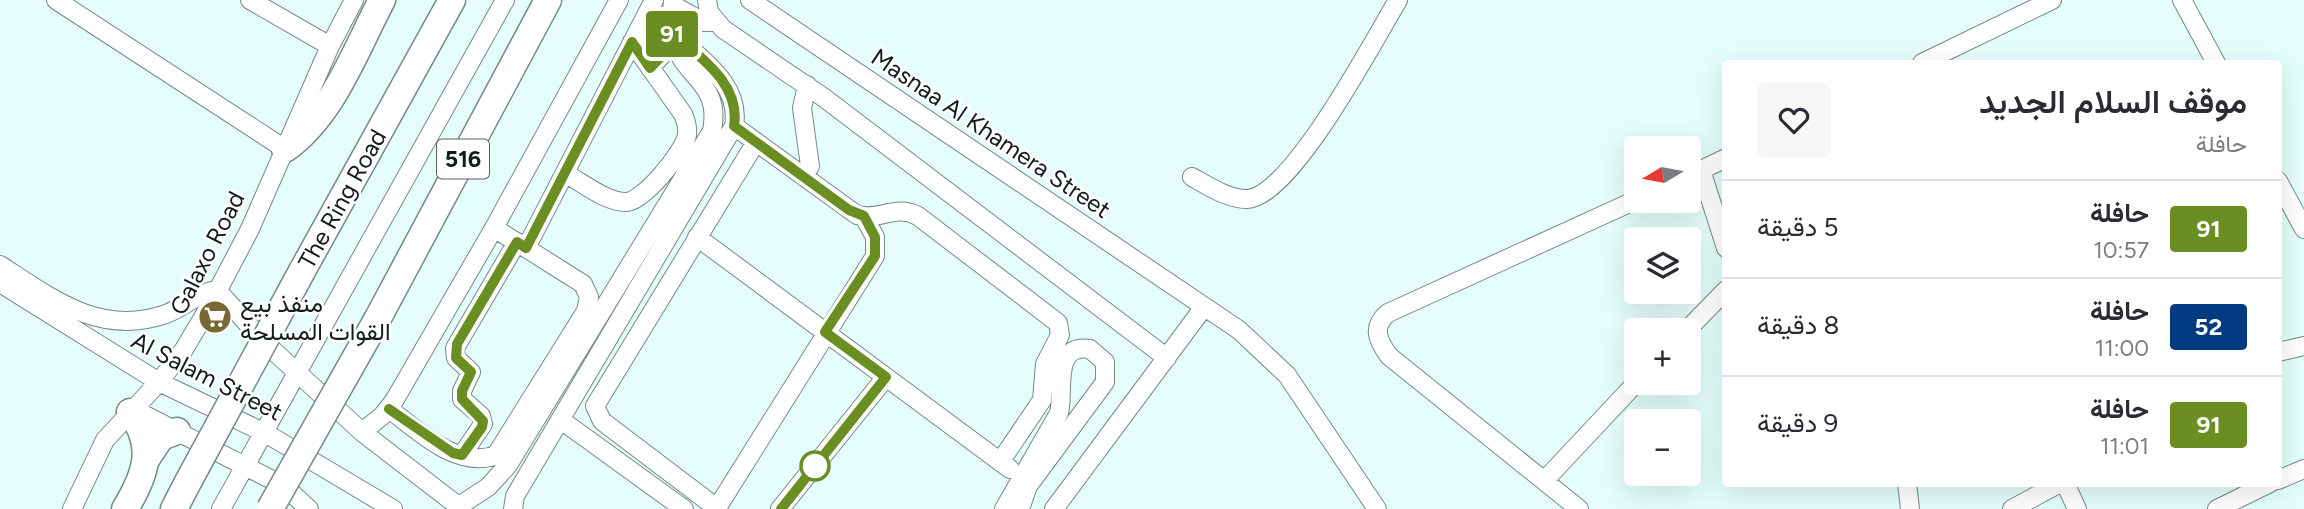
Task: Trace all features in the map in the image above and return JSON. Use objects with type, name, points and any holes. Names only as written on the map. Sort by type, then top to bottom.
[{"type":"highway","points":[[285,149],[306,133],[323,111],[382,0]]},
{"type":"highway","name":"The Ring Road","points":[[174,509],[452,0]]},
{"type":"highway","name":"516","points":[[270,509],[378,318],[548,0]]},
{"type":"highway","points":[[132,411],[141,429],[147,458]]},
{"type":"highway","points":[[125,509],[143,478],[147,458],[161,437],[177,431]]},
{"type":"street","points":[[56,0],[285,149]]},
{"type":"street","points":[[250,0],[330,46]]},
{"type":"street","name":"Galaxo Road","points":[[72,509],[105,440],[159,382],[183,351],[217,290],[250,229],[330,46],[354,0]]},
{"type":"street","points":[[221,509],[505,0]]},
{"type":"street","points":[[362,432],[389,409],[494,228],[619,0]]},
{"type":"street","points":[[462,455],[483,424],[481,416],[462,399],[462,391],[471,372],[456,358],[455,348],[566,174],[654,0]]},
{"type":"street","points":[[707,0],[715,22]]},
{"type":"street","name":"Masnaa Al Khamera Street","points":[[750,0],[1239,330],[1287,375],[1377,509]]},
{"type":"street","points":[[1192,177],[1222,193],[1248,199],[1270,190],[1319,132],[1398,0]]},
{"type":"street","points":[[1928,60],[2052,0]]},
{"type":"street","points":[[2182,0],[2214,60]]},
{"type":"street","points":[[673,2],[703,22],[715,22],[807,85],[1167,358]]},
{"type":"street","points":[[217,290],[265,344],[362,432],[461,508],[488,487],[508,465],[712,131],[715,115],[709,91],[673,37],[673,2]]},
{"type":"street","points":[[650,68],[673,37]]},
{"type":"street","points":[[513,509],[515,496],[734,126],[734,102],[727,85],[673,37]]},
{"type":"street","points":[[566,174],[615,200],[638,199],[649,191],[687,134],[683,114],[632,42]]},
{"type":"street","points":[[807,85],[802,114],[816,139],[821,166],[811,182]]},
{"type":"street","points":[[734,126],[811,182],[864,216],[875,237],[875,256],[717,508],[602,421],[595,411],[596,401],[755,142]]},
{"type":"street","points":[[1701,170],[1722,160]]},
{"type":"street","points":[[1701,188],[1722,238]]},
{"type":"street","points":[[2282,188],[2304,229]]},
{"type":"street","points":[[638,199],[659,219]]},
{"type":"street","points":[[1579,509],[1389,356],[1377,335],[1378,324],[1388,313],[1624,205]]},
{"type":"street","points":[[864,216],[898,210],[912,212],[1058,323],[1060,335],[1045,364],[1042,400],[1004,470]]},
{"type":"street","points":[[389,409],[439,446],[462,455],[489,458],[502,450],[589,304],[583,284],[494,228]]},
{"type":"street","points":[[697,237],[886,377],[1004,470]]},
{"type":"street","name":"Al Salam Street","points":[[0,265],[64,307],[88,316],[114,321],[141,320],[166,314],[205,292],[217,290]]},
{"type":"street","name":"Al Salam Street","points":[[0,283],[159,382],[267,434],[391,508]]},
{"type":"street","points":[[1699,318],[1722,294]]},
{"type":"street","points":[[1054,509],[1204,307]]},
{"type":"street","points":[[2282,351],[2304,346]]},
{"type":"street","points":[[1004,470],[1059,413],[1062,363],[1076,349],[1090,349],[1105,362],[1105,382],[1028,486],[1020,509]]},
{"type":"street","points":[[780,509],[886,377]]},
{"type":"street","points":[[1544,481],[1625,395]]},
{"type":"street","points":[[132,411],[284,486],[309,509]]},
{"type":"street","points":[[561,420],[684,509]]},
{"type":"street","points":[[1004,509],[1041,434]]},
{"type":"street","points":[[2282,478],[2304,469]]},
{"type":"street","points":[[1907,487],[1910,509]]},
{"type":"street","points":[[2012,509],[2054,487]]},
{"type":"street","points":[[2064,487],[2077,509]]},
{"type":"street","points":[[2217,509],[2262,487]]},
{"type":"street","points":[[366,509],[391,508]]},
{"type":"bus line","name":"91","points":[[389,409],[439,446],[462,455],[482,427],[483,421],[462,399],[462,391],[471,372],[468,366],[456,358],[455,348],[517,242],[526,248],[632,42],[650,68],[674,43],[671,31],[727,85],[732,93],[736,111],[734,126],[849,210],[864,216],[877,245],[875,256],[825,332],[886,377],[781,509]]},
{"type":"place","name":"منفذ بيع القوات المسلحة","points":[[215,317]]}]
